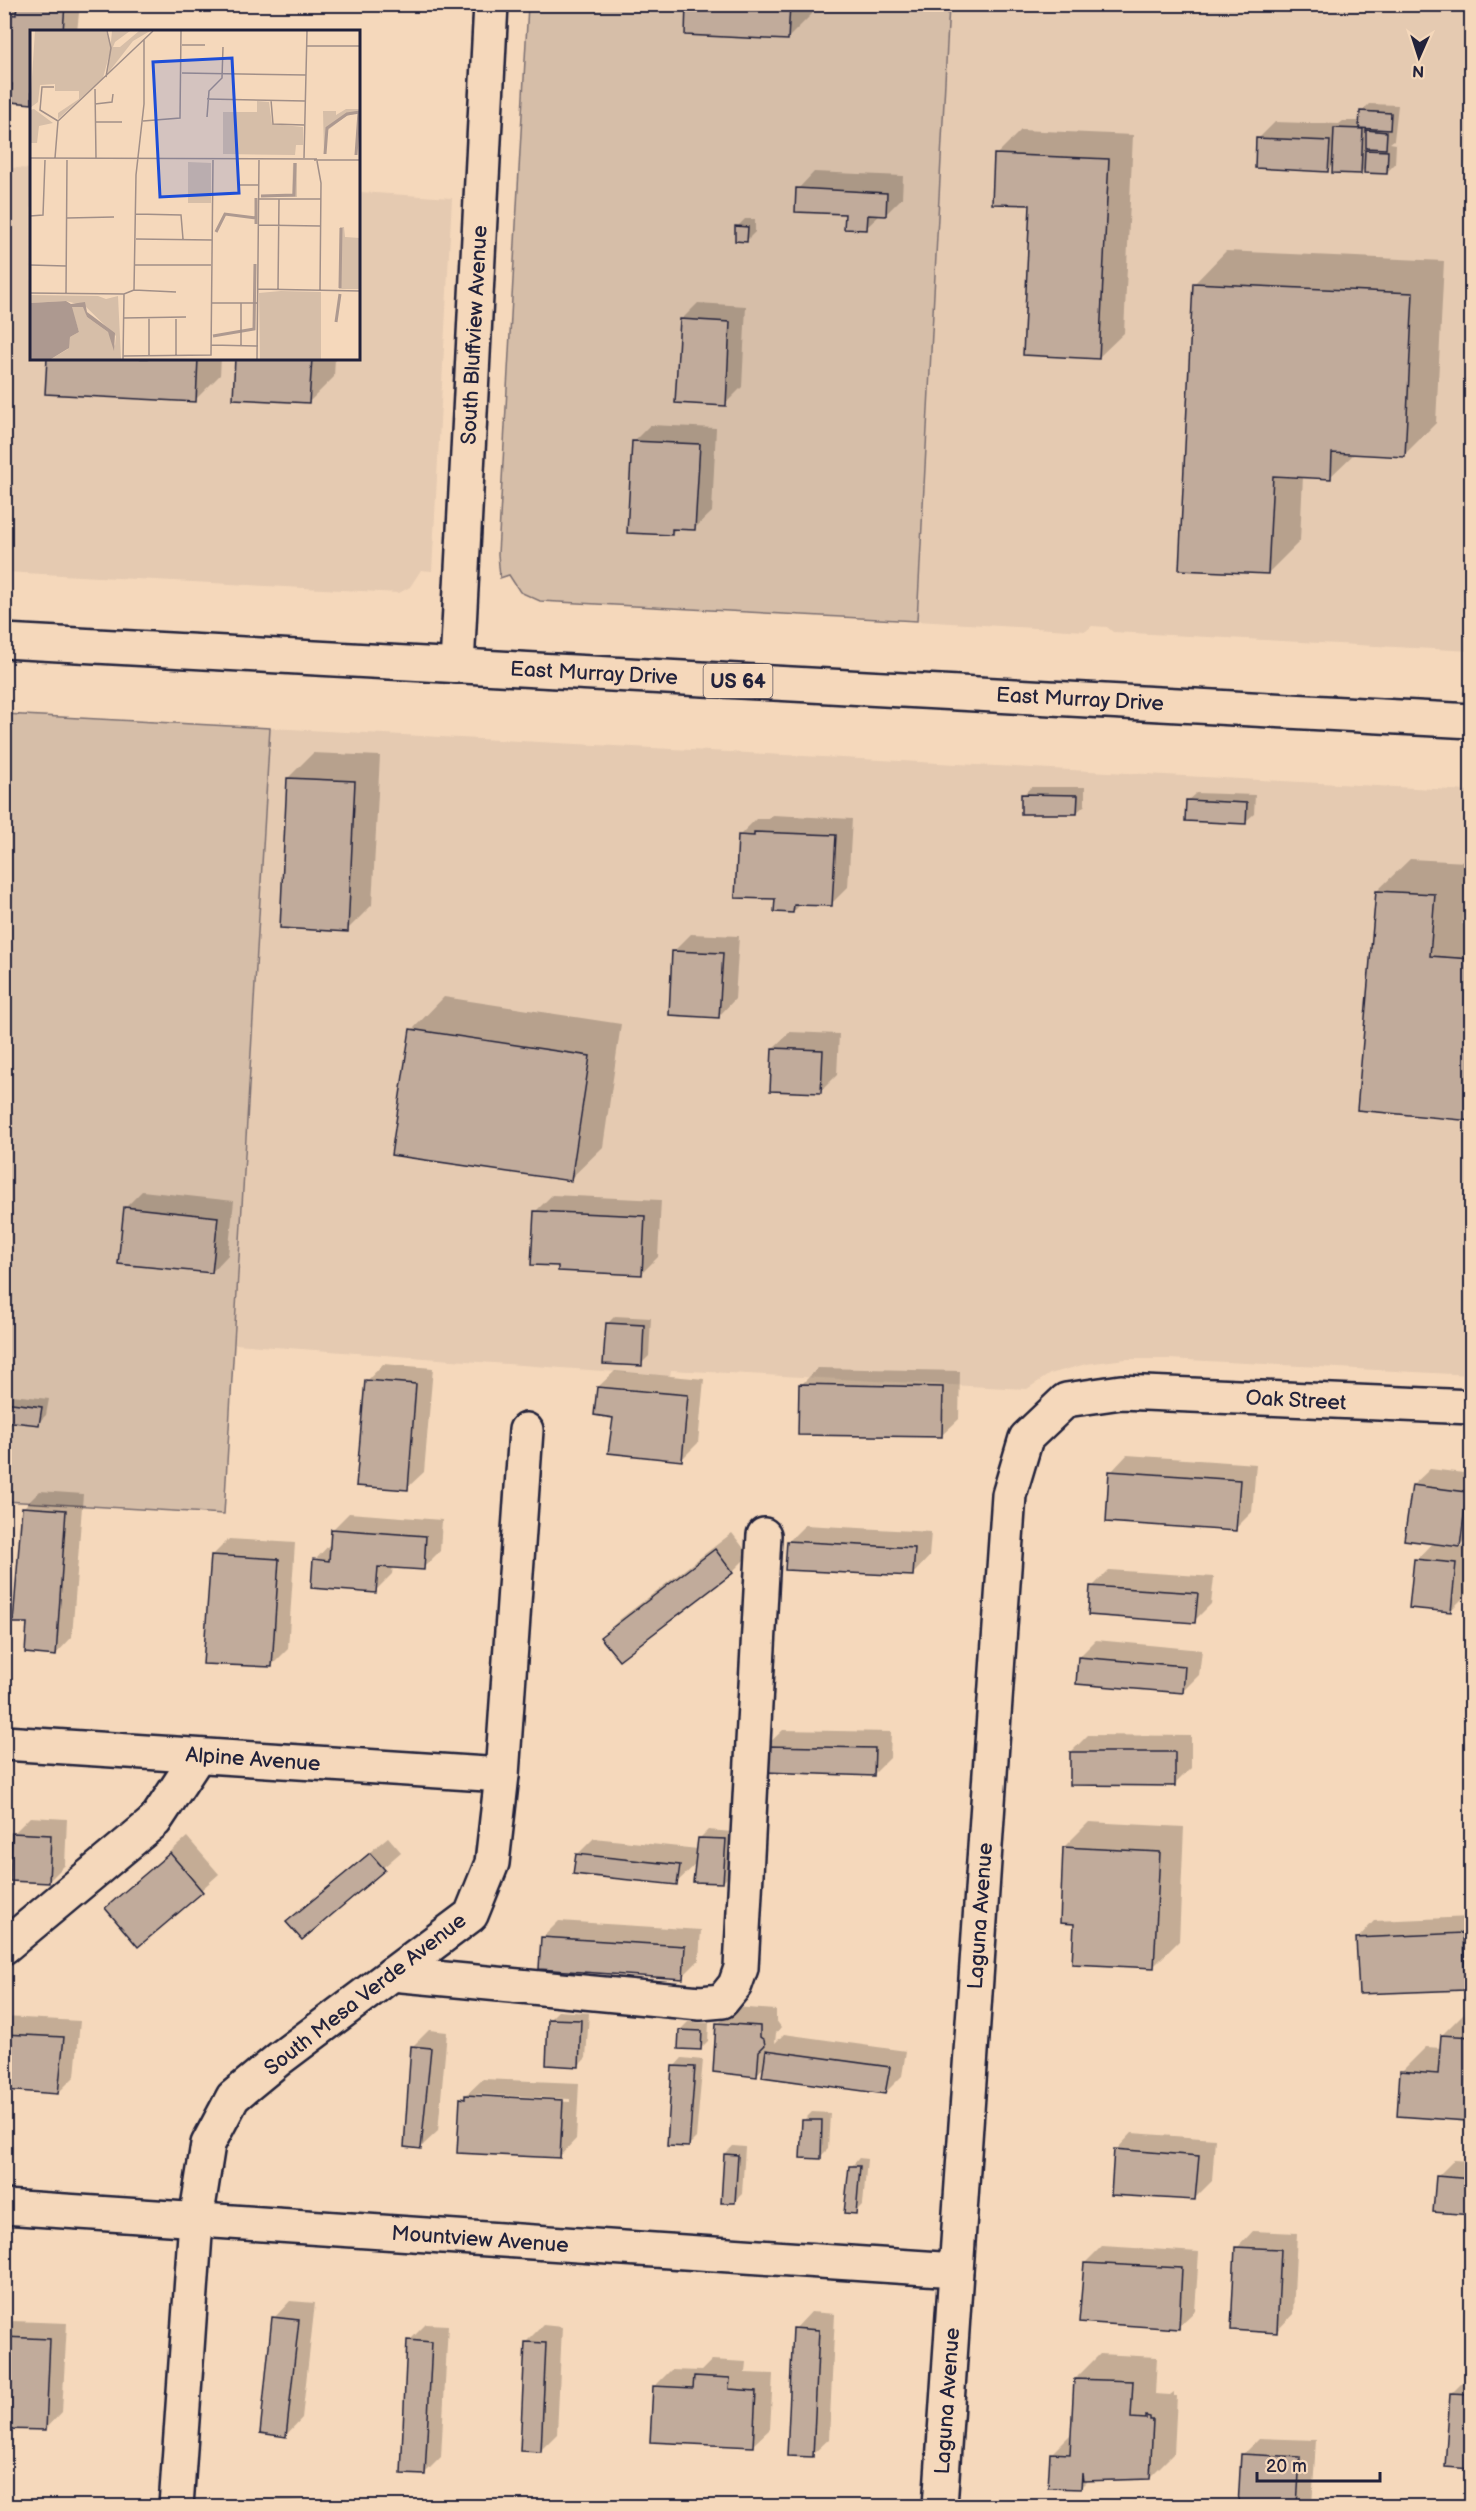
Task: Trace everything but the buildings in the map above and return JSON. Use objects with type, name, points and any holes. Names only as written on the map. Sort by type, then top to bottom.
[{"type":"main road","name":"South Bluffview Avenue","points":[[457,666],[491,4]]},
{"type":"main road","name":"East Murray Drive","points":[[4,641],[1472,721]]},
{"type":"main road","name":"Oak Street","points":[[1121,1392],[1472,1407]]},
{"type":"main road","name":"Laguna Avenue","points":[[940,2506],[1009,1495],[1026,1438],[1066,1400],[1121,1392]]},
{"type":"main road","name":"South Mesa Verde Avenue","points":[[176,2506],[196,2220],[208,2144],[233,2097],[471,1915],[492,1863],[502,1775],[526,1430]]},
{"type":"main road","points":[[392,1974],[700,2003],[722,2001],[735,1985],[741,1968],[764,1534]]},
{"type":"main road","name":"Alpine Avenue","points":[[4,1743],[502,1775]]},
{"type":"main road","points":[[4,1947],[155,1821],[198,1756]]},
{"type":"main road","name":"Mountview Avenue","points":[[4,2207],[956,2270]]},
{"type":"shaded area","points":[[528,5],[949,5],[917,621],[540,601],[520,592],[509,575],[500,578],[498,554]]},
{"type":"shaded area","points":[[949,5],[1471,5],[1471,651],[1113,632],[1107,627],[1092,626],[1086,631],[917,621]]},
{"type":"shaded area","points":[[4,167],[30,169],[30,360],[360,360],[360,192],[452,198],[432,571],[421,570],[410,587],[399,593],[5,572]]},
{"type":"shaded area","points":[[4,714],[270,728],[224,1514],[5,1501]]},
{"type":"shaded area","points":[[270,728],[1471,791],[1471,1375],[1168,1359],[1126,1359],[1086,1364],[1050,1374],[1027,1389],[671,1370],[670,1376],[235,1344]]}]
